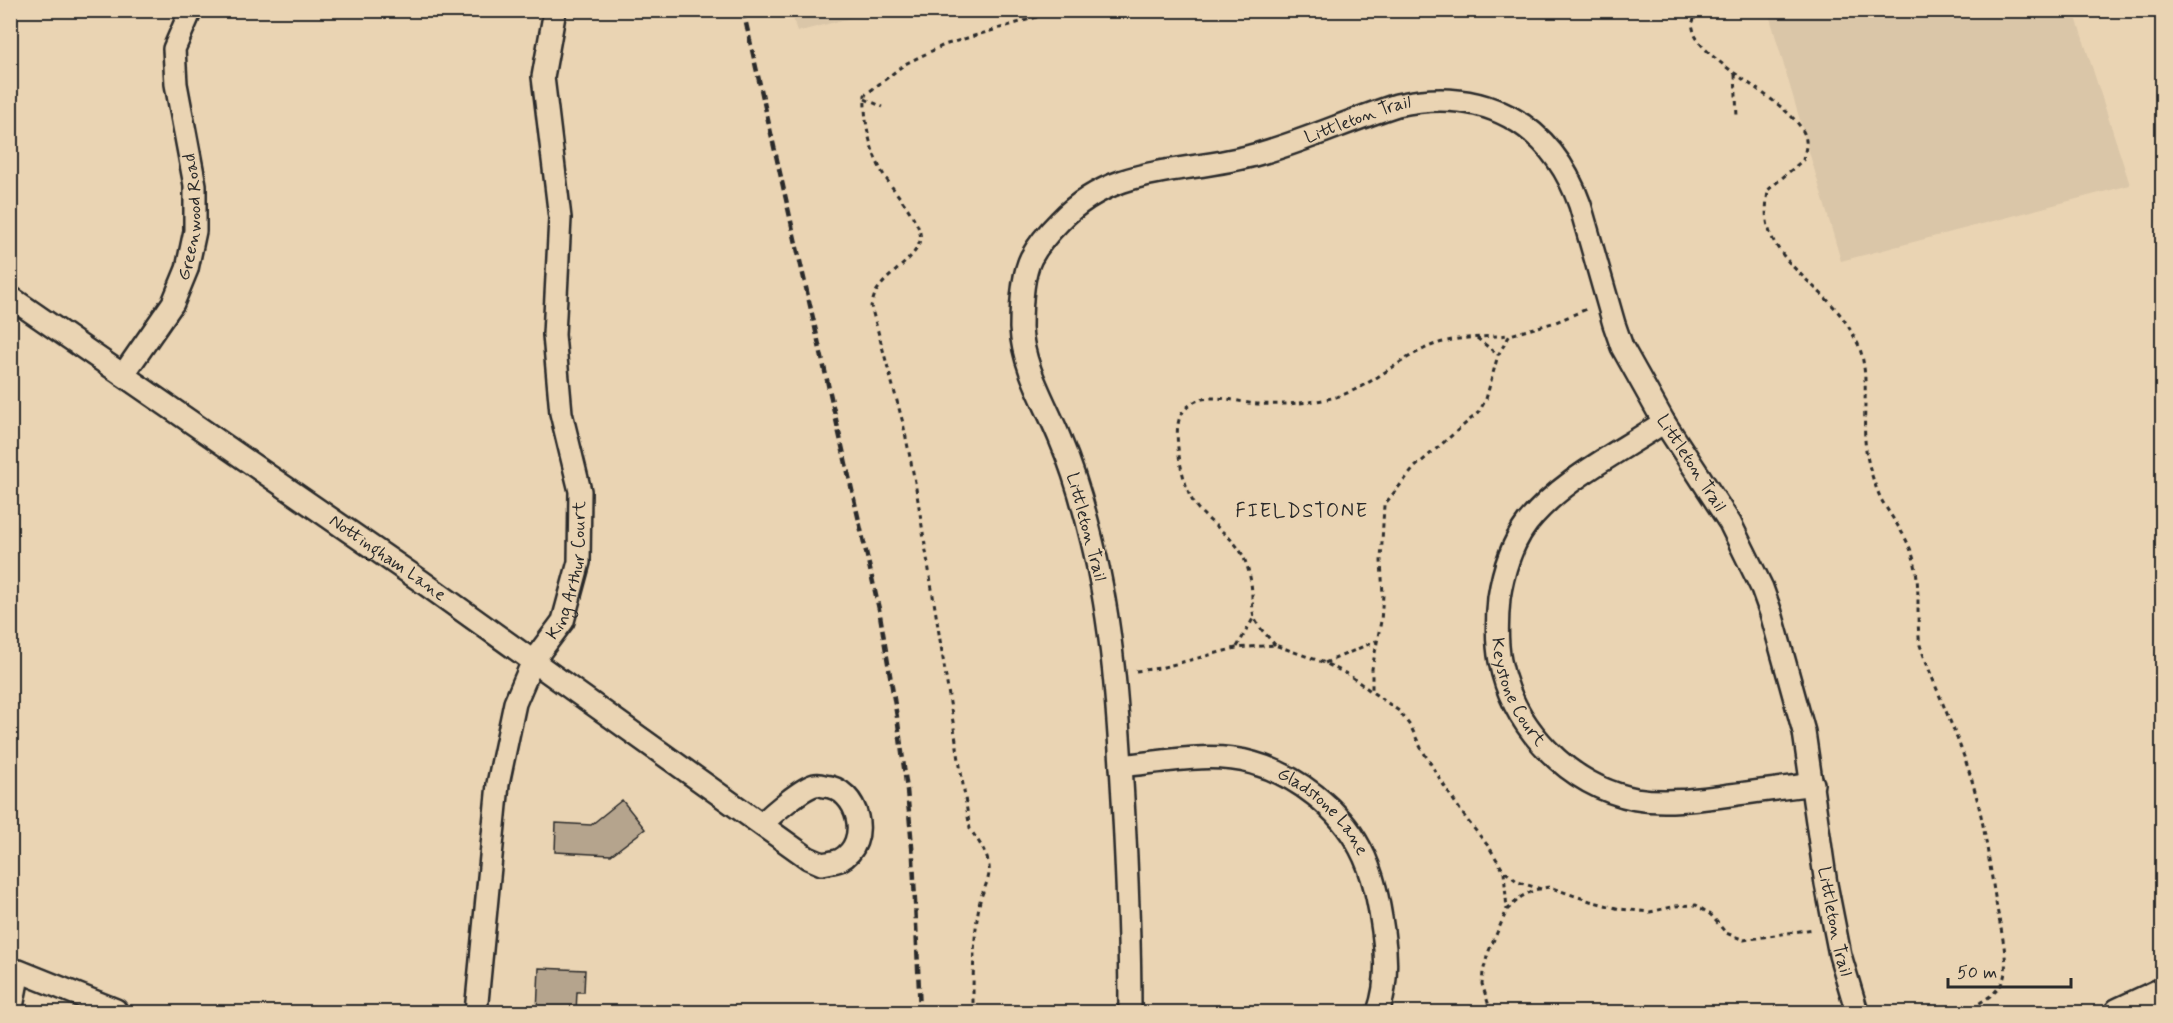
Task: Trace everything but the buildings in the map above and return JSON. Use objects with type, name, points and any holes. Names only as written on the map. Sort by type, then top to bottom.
[{"type":"main road","points":[[2119,1012],[2162,992]]},
{"type":"street","name":"Greenwood Road","points":[[123,375],[173,303],[187,269],[195,231],[195,185],[176,84],[174,49],[191,10]]},
{"type":"street","name":"King Arthur Court","points":[[476,1012],[498,784],[515,703],[533,661],[564,621],[579,561],[580,491],[561,413],[554,335],[560,218],[543,77],[555,10]]},
{"type":"street","name":"Littleton Trail","points":[[1130,1012],[1131,939],[1115,672],[1104,597],[1080,496],[1027,360],[1021,331],[1027,271],[1031,258],[1060,220],[1085,198],[1109,184],[1142,174],[1222,162],[1256,154],[1371,113],[1415,101],[1444,99],[1470,102],[1513,117],[1535,135],[1559,161],[1575,189],[1618,336],[1664,422],[1730,523],[1762,588],[1804,732],[1826,884],[1848,985],[1857,1012]]},
{"type":"street","name":"Nottingham Lane","points":[[10,297],[421,581],[808,858],[822,864],[841,860],[855,844],[859,828],[855,811],[848,798],[835,787],[815,785],[784,804],[762,824]]},
{"type":"street","name":"Keystone Court","points":[[1664,422],[1577,478],[1527,523],[1512,549],[1502,581],[1498,610],[1497,639],[1500,663],[1508,686],[1521,715],[1538,741],[1577,775],[1603,789],[1636,799],[1696,800],[1813,784]]},
{"type":"street","name":"Gladstone Lane","points":[[1121,766],[1230,758],[1272,769],[1295,781],[1343,822],[1360,848],[1377,896],[1386,962],[1385,981],[1378,1012]]},
{"type":"street","points":[[11,1012],[18,971],[116,1010],[116,1012]]},
{"type":"path","points":[[973,1012],[973,970],[979,903],[989,880],[989,862],[970,829],[915,483],[903,423],[872,306],[876,291],[915,251],[921,240],[919,229],[910,213],[880,169],[867,128],[864,111],[865,99],[866,95],[905,64],[944,45],[1060,10]]},
{"type":"path","points":[[1698,10],[1692,24],[1696,38],[1735,73],[1789,112],[1802,129],[1806,141],[1803,160],[1768,189],[1767,222],[1774,242],[1784,256],[1835,307],[1859,347],[1863,369],[1864,435],[1872,476],[1881,499],[1910,547],[1915,567],[1920,645],[1976,795],[2006,966],[2000,987],[1966,1012]]},
{"type":"path","points":[[1735,73],[1737,117]]},
{"type":"path","points":[[865,99],[883,106]]},
{"type":"path","points":[[1275,645],[1254,617],[1252,586],[1248,567],[1241,552],[1195,504],[1188,487],[1182,470],[1177,432],[1179,418],[1184,410],[1195,402],[1208,398],[1260,404],[1315,402],[1339,396],[1361,386],[1424,348],[1449,340],[1510,335],[1556,322],[1589,308]]},
{"type":"path","points":[[1372,692],[1383,595],[1381,561],[1384,505],[1415,467],[1479,412],[1486,399],[1498,355],[1510,335]]},
{"type":"path","points":[[1477,338],[1498,355]]},
{"type":"path","points":[[1236,648],[1254,617]]},
{"type":"path","points":[[1325,663],[1376,641]]},
{"type":"path","points":[[1136,671],[1160,668],[1236,648],[1275,645],[1325,663],[1349,675],[1399,711],[1411,727],[1448,792],[1489,847],[1503,870],[1518,882],[1541,889]]},
{"type":"path","points":[[1503,870],[1507,910]]},
{"type":"path","points":[[1491,1012],[1482,984],[1483,972],[1502,918],[1521,897],[1541,889],[1549,887],[1620,909],[1650,912],[1676,906],[1696,905],[1711,915],[1726,933],[1744,940],[1813,929]]},
{"type":"shaded area","points":[[791,10],[877,11],[797,32]]},
{"type":"shaded area","points":[[1768,11],[2074,11],[2130,185],[1841,261]]},
{"type":"railway","points":[[743,10],[879,609],[907,790],[913,858],[920,1012]]},
{"type":"district","name":"FIELDSTONE","points":[[1302,511]]}]
